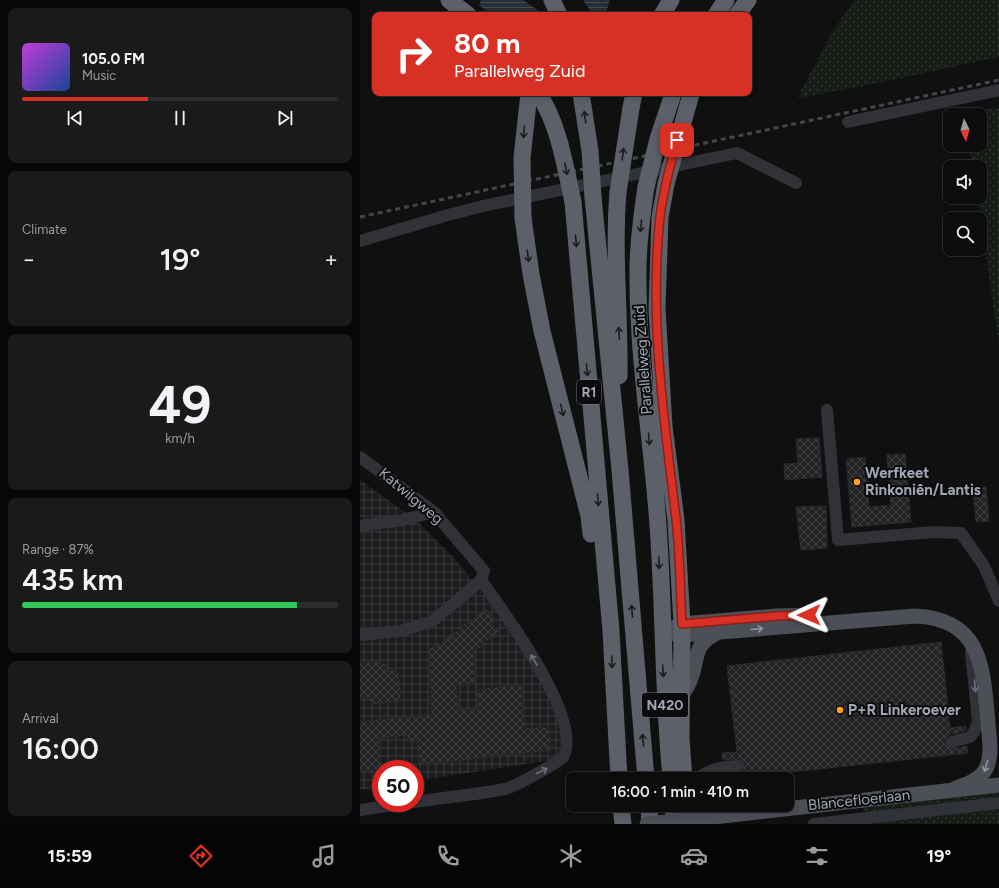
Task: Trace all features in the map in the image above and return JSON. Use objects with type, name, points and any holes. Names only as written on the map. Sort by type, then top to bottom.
[{"type":"highway","points":[[449,0],[464,12]]},
{"type":"highway","points":[[548,12],[552,0]]},
{"type":"highway","points":[[552,0],[558,12]]},
{"type":"highway","points":[[664,12],[671,0]]},
{"type":"highway","points":[[718,12],[726,0]]},
{"type":"highway","points":[[736,12],[737,5],[741,0]]},
{"type":"highway","points":[[738,12],[748,0]]},
{"type":"highway","points":[[528,96],[522,158],[524,218],[531,274],[542,331],[589,516],[592,544],[606,581]]},
{"type":"highway","name":"R1","points":[[540,96],[544,102],[562,153],[572,202],[611,631],[619,772]]},
{"type":"highway","name":"R1","points":[[581,96],[590,151],[593,197],[620,470],[645,772]]},
{"type":"highway","name":"Parallelweg Zuid","points":[[663,632],[658,524],[641,354],[638,268],[646,187],[658,139],[673,96]]},
{"type":"highway","name":"Parallelweg Zuid","points":[[683,772],[681,738],[683,630],[676,520],[664,426],[657,309],[660,225],[666,184],[691,96]]},
{"type":"highway","points":[[620,470],[620,335],[616,299],[615,247],[618,192],[633,100]]},
{"type":"highway","name":"N420","points":[[663,632],[663,668],[670,772]]},
{"type":"highway","points":[[622,812],[623,824]]},
{"type":"highway","points":[[649,812],[650,824]]},
{"type":"highway","points":[[673,812],[674,824]]},
{"type":"highway","points":[[686,812],[687,824]]},
{"type":"main road","points":[[663,632],[906,607],[938,609],[953,614],[963,621],[978,638],[988,661],[999,756]]},
{"type":"main road","points":[[683,630],[718,633],[915,616],[928,616],[946,622],[964,635],[975,649],[982,665],[989,751],[988,764],[984,773],[973,782],[954,789]]},
{"type":"main road","points":[[682,695],[690,681],[699,648],[706,638],[718,633]]},
{"type":"main road","name":"Blancefloerlaan","points":[[647,824],[999,785]]},
{"type":"street","points":[[848,122],[999,90]]},
{"type":"street","points":[[360,241],[483,206],[737,153],[796,183]]},
{"type":"street","points":[[827,410],[838,540],[934,532],[962,533],[984,566],[999,601]]},
{"type":"street","name":"Katwilgweg","points":[[360,457],[434,512],[478,562],[484,571],[482,579],[520,635],[544,678],[562,718],[566,736],[566,747],[562,757],[548,769],[507,788],[424,801]]},
{"type":"street","points":[[360,526],[402,520],[434,512]]},
{"type":"street","points":[[360,635],[401,631],[433,621],[482,579]]},
{"type":"street","points":[[952,742],[970,737],[974,732],[978,721],[973,662],[964,635]]},
{"type":"street","points":[[708,772],[723,767],[738,766]]},
{"type":"street","points":[[814,824],[999,803]]},
{"type":"street","points":[[360,810],[372,808]]},
{"type":"street","points":[[696,812],[697,824]]},
{"type":"shaded area","points":[[481,0],[523,0],[539,11],[478,12],[477,11]]},
{"type":"shaded area","points":[[583,0],[610,0],[606,12],[591,12]]},
{"type":"shaded area","points":[[855,0],[999,0],[999,57],[854,88],[797,98],[834,29]]},
{"type":"shaded area","points":[[999,107],[999,344],[986,256],[987,212],[979,212],[978,204],[987,204],[987,160],[971,160],[970,152],[987,152],[987,110]]},
{"type":"shaded area","points":[[360,480],[416,520],[454,558],[513,630],[552,697],[565,747],[552,760],[424,780],[424,760],[372,760],[372,788],[360,790]]},
{"type":"shaded area","points":[[999,791],[999,824],[865,824],[863,806]]},
{"type":"pier","points":[[477,4],[488,12],[476,12]]},
{"type":"building","points":[[819,438],[822,477],[785,480],[784,464],[798,463],[796,439]]},
{"type":"building","name":"Werfkeet Rinkoniên/Lantis","points":[[905,454],[911,522],[852,527],[846,459],[865,457],[869,507],[891,505],[887,455]]},
{"type":"building","points":[[986,487],[989,521],[976,522],[973,489]]},
{"type":"building","points":[[826,506],[827,548],[801,550],[796,507]]},
{"type":"building","points":[[486,609],[495,621],[493,623],[499,631],[473,652],[476,683],[456,686],[459,710],[479,708],[477,690],[521,684],[526,729],[549,727],[551,750],[424,764],[424,760],[419,760],[417,741],[408,742],[407,735],[379,738],[381,760],[372,760],[372,770],[360,771],[360,722],[432,714],[430,697],[432,697],[427,650],[443,642]]},
{"type":"building","points":[[941,642],[950,728],[966,726],[966,730],[947,736],[945,744],[951,749],[967,746],[968,753],[790,772],[742,772],[745,766],[741,759],[723,760],[722,753],[737,752],[727,666]]},
{"type":"building","points":[[380,661],[380,664],[386,664],[387,671],[398,670],[401,701],[371,704],[371,697],[360,698],[360,663]]},
{"type":"railway","points":[[360,217],[999,80]]},
{"type":"place","name":"Werfkeet Rinkoniên/Lantis","points":[[857,482]]},
{"type":"place","name":"P+R Linkeroever","points":[[840,710]]},
{"type":"route","points":[[677,140],[666,184],[660,217],[657,268],[657,309],[664,426],[676,520],[682,624],[777,616],[809,615]]}]
